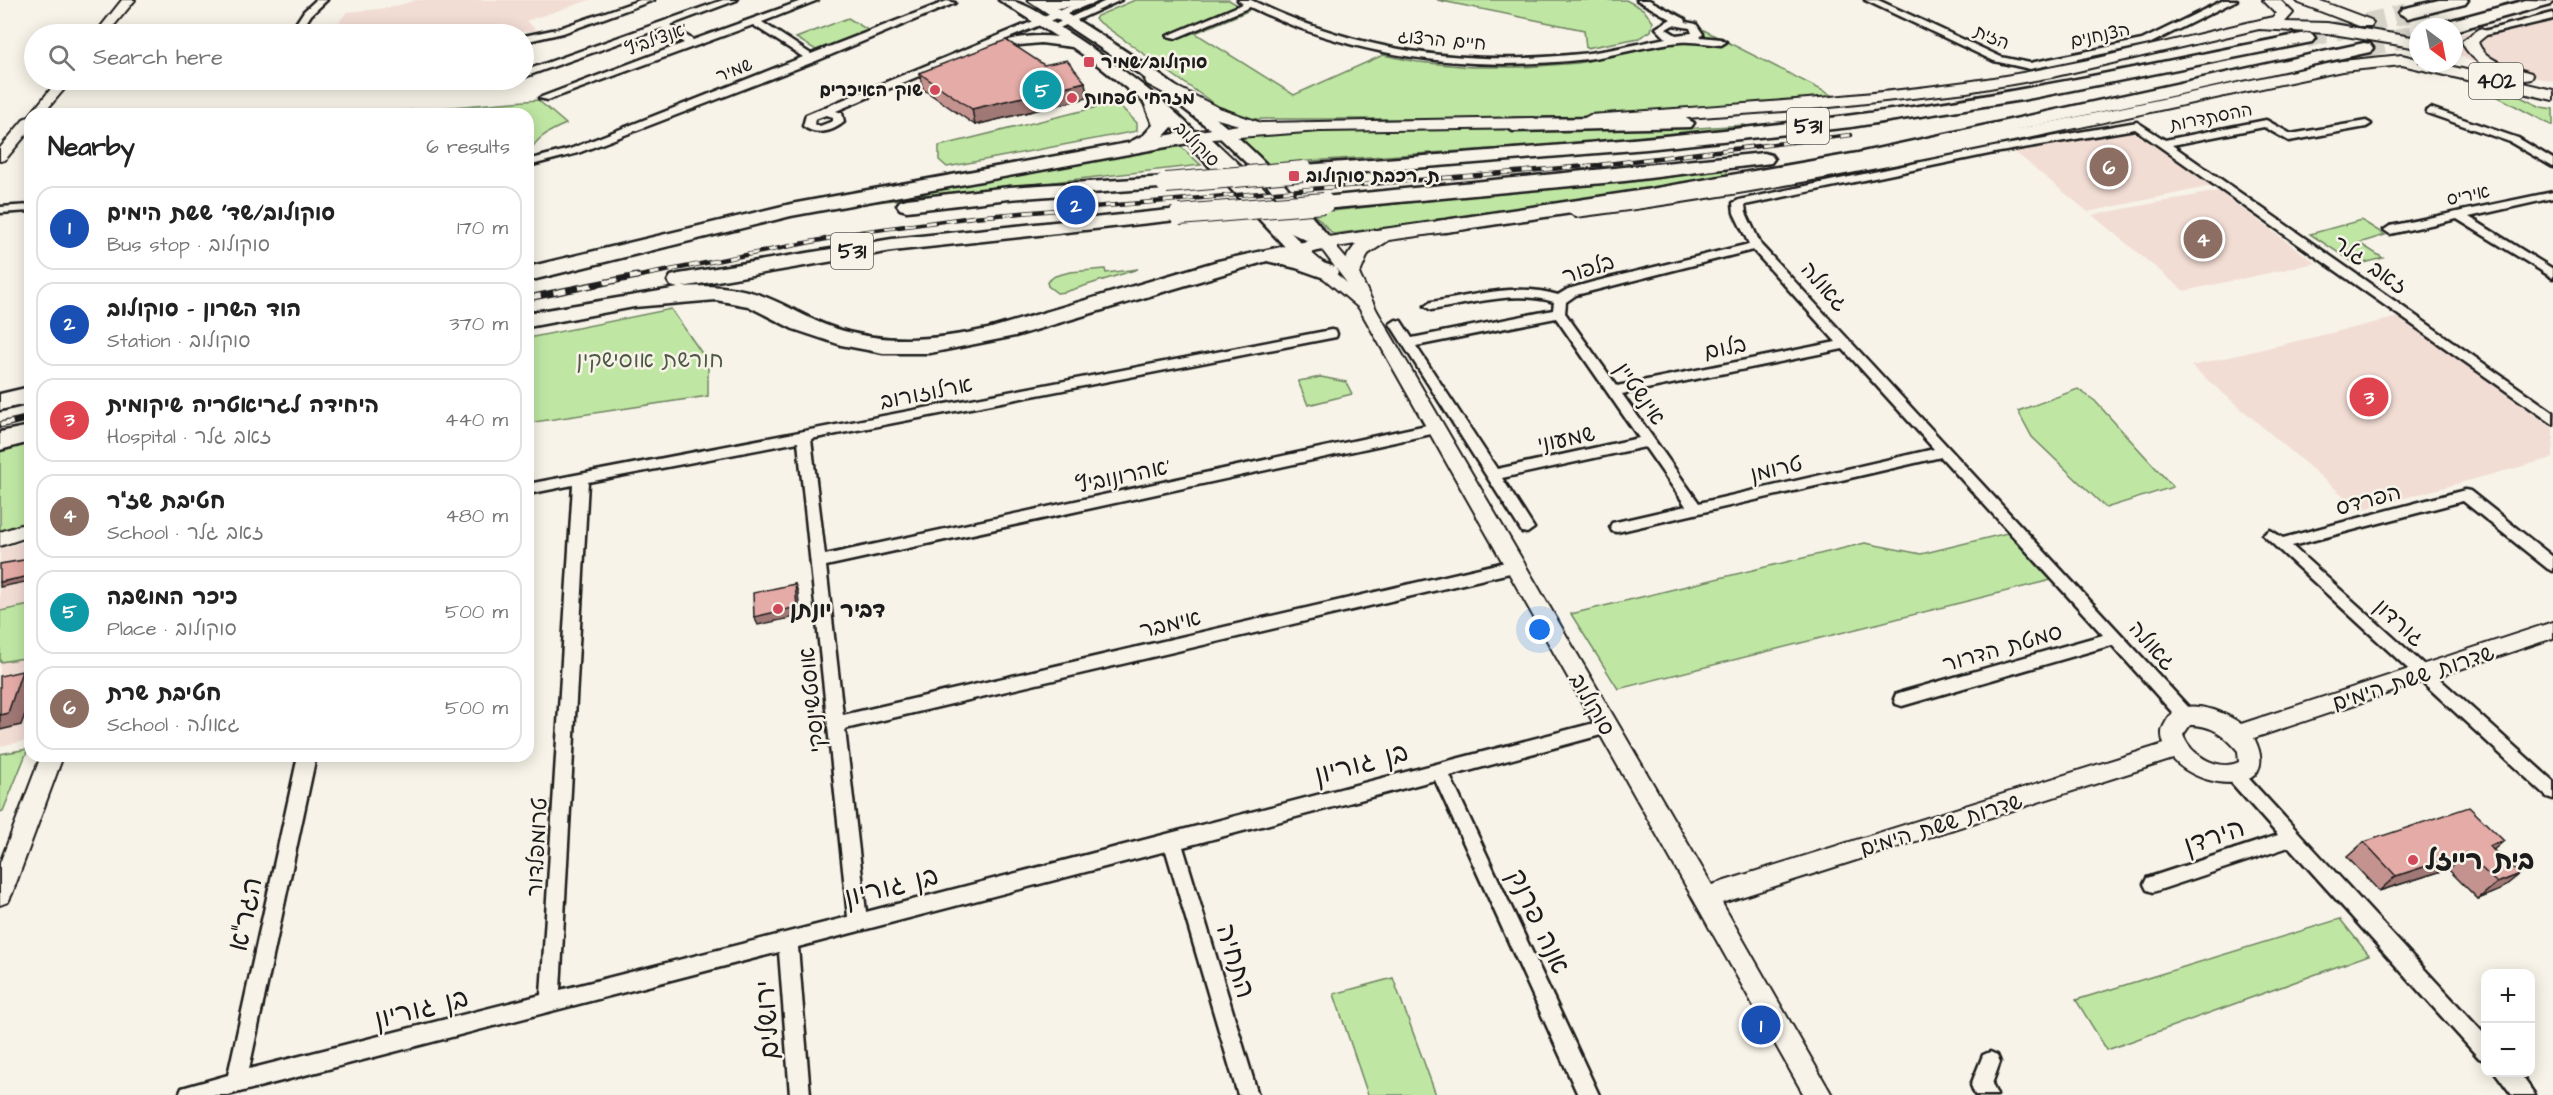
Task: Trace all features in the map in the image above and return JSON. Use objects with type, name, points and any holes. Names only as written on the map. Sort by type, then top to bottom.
[{"type":"highway","points":[[2408,14],[2459,0]]},
{"type":"highway","points":[[2463,26],[2545,0]]},
{"type":"highway","points":[[2463,27],[2553,6]]},
{"type":"highway","name":"531","points":[[534,313],[722,273],[951,237],[1625,175],[1917,139],[2072,112],[2359,35]]},
{"type":"highway","name":"531","points":[[534,275],[876,209],[1009,193],[1166,183],[1667,141],[1853,121],[2052,88],[2306,38],[1867,110],[1724,122],[1513,125]]},
{"type":"highway","points":[[1114,152],[1143,142],[1158,133],[1163,122],[1154,102]]},
{"type":"highway","points":[[1445,226],[1651,195],[1858,159],[2072,112]]},
{"type":"highway","points":[[534,274],[791,210],[1192,137]]},
{"type":"highway","points":[[534,320],[665,297],[711,293],[759,302],[800,323],[842,339],[885,346],[934,346],[1013,329],[1262,256],[1325,243]]},
{"type":"highway","points":[[1262,256],[1292,259],[1327,272]]},
{"type":"highway","points":[[0,402],[24,396]]},
{"type":"highway","points":[[0,441],[24,435]]},
{"type":"main road","name":"סוקולוב","points":[[1006,0],[1094,36],[1222,132],[1245,151],[1325,243]]},
{"type":"main road","name":"סוקולוב","points":[[1035,0],[1078,45],[1105,62],[1192,137],[1296,248]]},
{"type":"main road","points":[[1035,0],[1061,4],[1096,2],[1091,22],[1094,36]]},
{"type":"main road","points":[[2274,0],[2333,11],[2409,39]]},
{"type":"main road","points":[[1192,137],[1222,132],[1297,128],[1513,125],[1753,109],[1968,87],[2042,74],[2282,18],[2284,10],[2274,0]]},
{"type":"main road","points":[[2305,6],[2359,35],[2409,52]]},
{"type":"main road","points":[[2333,11],[2370,44],[2368,52],[2343,66]]},
{"type":"main road","points":[[2245,28],[2304,26],[2409,41]]},
{"type":"main road","points":[[2359,35],[2384,29],[2409,33]]},
{"type":"main road","points":[[2463,30],[2481,33]]},
{"type":"main road","points":[[2481,33],[2471,38],[2469,44],[2480,57],[2510,71],[2553,85]]},
{"type":"main road","points":[[1014,43],[1041,39],[1078,45]]},
{"type":"main road","name":"402","points":[[2463,58],[2501,72],[2553,85]]},
{"type":"main road","points":[[1192,137],[1206,143],[1220,155],[1294,227],[1325,243],[1717,193],[1953,148],[2343,66],[2402,60],[2519,87]]},
{"type":"main road","name":"402","points":[[2463,70],[2553,95]]},
{"type":"main road","points":[[1153,80],[1233,120],[1297,128]]},
{"type":"main road","points":[[1351,274],[1356,256],[1362,248],[1389,234]]},
{"type":"street","points":[[109,24],[129,0]]},
{"type":"street","points":[[301,24],[308,13],[322,0]]},
{"type":"street","points":[[534,37],[560,31],[649,0]]},
{"type":"street","points":[[534,70],[732,0]]},
{"type":"street","name":"אנצילביץ'","points":[[544,98],[813,0]]},
{"type":"street","points":[[825,112],[1055,21],[1096,2],[1116,0]]},
{"type":"street","points":[[1642,0],[1721,42],[1684,39],[1662,28]]},
{"type":"street","name":"הזית","points":[[1870,0],[2006,62],[2038,65]]},
{"type":"street","name":"הצנחנים","points":[[2038,65],[2145,42],[2232,0]]},
{"type":"street","points":[[1173,36],[1246,2]]},
{"type":"street","name":"חיים הרצוג","points":[[1246,2],[1298,27],[1332,39],[1386,51],[1435,58],[1503,61],[1555,59],[1684,39]]},
{"type":"street","name":"שמיר","points":[[534,161],[574,151],[950,3]]},
{"type":"street","points":[[1648,45],[1657,39],[1662,28],[1661,15],[1652,6]]},
{"type":"street","points":[[2481,33],[2553,16]]},
{"type":"street","points":[[754,21],[812,58]]},
{"type":"street","points":[[1662,28],[1671,22],[1687,23]]},
{"type":"street","points":[[663,25],[692,44]]},
{"type":"street","points":[[1684,39],[1698,34],[1697,28]]},
{"type":"street","points":[[41,108],[56,90]]},
{"type":"street","points":[[2431,111],[2514,140],[2553,164]]},
{"type":"street","name":"ההסתדרות","points":[[2164,143],[2266,123],[2289,138],[2366,124]]},
{"type":"street","name":"גאולה","points":[[2164,143],[2137,125],[2115,127],[1744,200],[1738,208],[1756,246],[2186,716]]},
{"type":"street","points":[[0,157],[24,128]]},
{"type":"street","name":"זאב גלר","points":[[2164,143],[2553,419]]},
{"type":"street","name":"איריס","points":[[2390,230],[2553,195]]},
{"type":"street","points":[[0,210],[24,208]]},
{"type":"street","points":[[2458,215],[2553,274]]},
{"type":"street","name":"סוקולוב","points":[[1325,243],[1351,274],[1369,311],[1514,566],[1819,1095]]},
{"type":"street","name":"בלפור","points":[[1408,343],[1560,306],[1572,292],[1756,246]]},
{"type":"street","name":"סוקולוב","points":[[1296,248],[1327,272],[1369,311]]},
{"type":"street","name":"בלפור","points":[[1431,306],[1509,294],[1538,293],[1560,306]]},
{"type":"street","name":"אינשטיין","points":[[1560,306],[1613,391],[1695,508]]},
{"type":"street","points":[[1396,324],[1527,528]]},
{"type":"street","name":"ארלוזורוב","points":[[534,488],[1332,334]]},
{"type":"street","name":"בלום","points":[[1613,391],[1845,344]]},
{"type":"street","name":"אהרונוביץ'","points":[[818,562],[1436,428]]},
{"type":"street","name":"אוסטשינסקי","points":[[804,437],[858,922]]},
{"type":"street","name":"שמעוני","points":[[1493,475],[1648,441]]},
{"type":"street","name":"טרומן","points":[[1617,527],[1944,452]]},
{"type":"street","name":"טרומפלדור","points":[[550,1002],[581,478]]},
{"type":"street","name":"הפרדס","points":[[2275,539],[2466,495],[2553,565]]},
{"type":"street","points":[[0,539],[24,532]]},
{"type":"street","name":"גורדון","points":[[2275,539],[2553,792]]},
{"type":"street","name":"אימבר","points":[[836,724],[1514,566]]},
{"type":"street","name":"שדרות ששת הימים","points":[[2239,734],[2553,630]]},
{"type":"street","name":"סמטת הדרור","points":[[1902,699],[2115,638]]},
{"type":"street","points":[[2186,716],[2214,719],[2239,734],[2247,744],[2250,764],[2244,770],[2234,774],[2213,773],[2199,768],[2178,749],[2172,737],[2172,728],[2177,721],[2186,716]]},
{"type":"street","name":"בן גוריון","points":[[189,1095],[1172,842],[1606,727]]},
{"type":"street","name":"שדרות ששת הימים","points":[[1705,898],[2178,749]]},
{"type":"street","points":[[0,894],[50,762]]},
{"type":"street","name":"הגר\"א","points":[[236,1083],[306,762]]},
{"type":"street","name":"אנה פרנק","points":[[1439,770],[1589,1095]]},
{"type":"street","points":[[2234,774],[2481,1046]]},
{"type":"street","name":"הירדן","points":[[2154,884],[2292,838]]},
{"type":"street","name":"התחיה","points":[[1172,842],[1248,1095]]},
{"type":"street","name":"ירושלים","points":[[788,940],[800,1095]]},
{"type":"street","points":[[1987,1095],[1981,1085],[1990,1062]]},
{"type":"street","points":[[2509,1077],[2525,1095]]},
{"type":"shaded area","points":[[417,0],[590,0],[526,21],[530,24],[321,24],[339,22],[347,12],[389,8]]},
{"type":"shaded area","points":[[2553,10],[2553,81],[2486,68],[2463,57],[2463,34]]},
{"type":"shaded area","points":[[2127,127],[2212,186],[2088,212],[2010,148]]},
{"type":"shaded area","points":[[2218,191],[2316,263],[2184,291],[2092,215]]},
{"type":"shaded area","points":[[2399,317],[2553,428],[2553,458],[2360,510],[2191,366]]},
{"type":"shaded area","points":[[24,542],[24,741],[0,746],[0,549]]},
{"type":"green space","points":[[1135,0],[1229,0],[1248,11],[1195,33],[1294,95],[1383,55],[1418,62],[1471,67],[1525,67],[1578,63],[1697,38],[1700,28],[1841,100],[1735,109],[1537,119],[1249,119],[1227,112],[1095,19],[1097,16]]},
{"type":"green space","points":[[1437,0],[1626,0],[1643,9],[1653,22],[1651,31],[1639,38],[1586,48],[1584,30]]},
{"type":"green space","points":[[848,18],[868,30],[816,50],[796,38]]},
{"type":"green space","points":[[2472,83],[2504,89],[2541,107],[2553,109],[2553,126]]},
{"type":"green space","points":[[538,100],[566,124],[547,133],[534,145],[534,108],[439,108]]},
{"type":"green space","points":[[1110,104],[1121,107],[1137,123],[1137,131],[947,167],[939,160],[939,146]]},
{"type":"green space","points":[[1745,125],[1747,129],[1687,136],[1263,164],[1234,136],[1293,131],[1697,128]]},
{"type":"green space","points":[[1180,146],[1201,165],[868,203]]},
{"type":"green space","points":[[1727,168],[1727,176],[1678,186],[1530,209],[1333,234],[1313,213]]},
{"type":"green space","points":[[2361,220],[2385,235],[2359,243],[2383,258],[2357,265],[2310,234]]},
{"type":"green space","points":[[1105,269],[1106,273],[1138,269],[1065,292],[1057,293],[1048,286],[1047,282],[1055,276],[1070,272]]},
{"type":"green space","name":"חורשת אוסישקין","points":[[671,309],[708,362],[708,396],[534,422],[534,337]]},
{"type":"green space","points":[[1321,377],[1346,382],[1352,394],[1308,405],[1298,381]]},
{"type":"green space","points":[[2078,389],[2095,401],[2173,487],[2106,508],[2032,437],[2018,411]]},
{"type":"green space","points":[[24,443],[24,525],[0,533],[0,449]]},
{"type":"green space","points":[[2007,533],[2051,580],[1618,689],[1571,614],[1865,543],[1921,554]]},
{"type":"green space","points":[[24,606],[24,658],[0,662],[0,611]]},
{"type":"green space","points":[[24,750],[24,759],[3,811],[0,812],[0,754]]},
{"type":"green space","points":[[2340,919],[2369,955],[2107,1050],[2076,1000]]},
{"type":"green space","points":[[1393,978],[1436,1095],[1368,1095],[1334,994]]},
{"type":"building","points":[[1006,40],[1044,65],[1067,60],[1085,82],[972,109],[919,73]]},
{"type":"building","points":[[24,560],[24,577],[0,582],[0,564]]},
{"type":"building","points":[[795,584],[797,607],[754,617],[753,593]]},
{"type":"building","points":[[22,671],[8,713],[0,715],[0,676]]},
{"type":"building","points":[[2469,807],[2504,841],[2489,846],[2520,874],[2497,883],[2466,853],[2396,876],[2364,842]]},
{"type":"tunnel","points":[[2306,38],[2408,13]]},
{"type":"tunnel","points":[[2364,48],[2409,36]]},
{"type":"railway","points":[[630,278],[861,232],[973,217],[1599,165],[1851,135]]},
{"type":"railway","points":[[534,297],[637,276]]},
{"type":"railway","points":[[0,425],[24,419]]},
{"type":"place","name":"סוקולוב/שמיר","points":[[1089,62]]},
{"type":"place","name":"שוק האיכרים","points":[[935,90]]},
{"type":"place","name":"כיכר המושבה","points":[[1042,90]]},
{"type":"place","name":"מזרחי טפחות","points":[[1072,98]]},
{"type":"place","name":"חטיבת שרת","points":[[2109,167]]},
{"type":"place","name":"ת. רכבת סוקולוב","points":[[1294,176]]},
{"type":"place","name":"הוד השרון - סוקולוב","points":[[1076,205]]},
{"type":"place","name":"חטיבת שז\"ר","points":[[2203,239]]},
{"type":"place","name":"היחידה לגריאטריה שיקומית","points":[[2369,397]]},
{"type":"place","name":"דביר יונתן","points":[[778,609]]},
{"type":"place","name":"בית רייזל","points":[[2413,860]]},
{"type":"place","name":"סוקולוב/שד׳ ששת הימים","points":[[1761,1025]]}]
